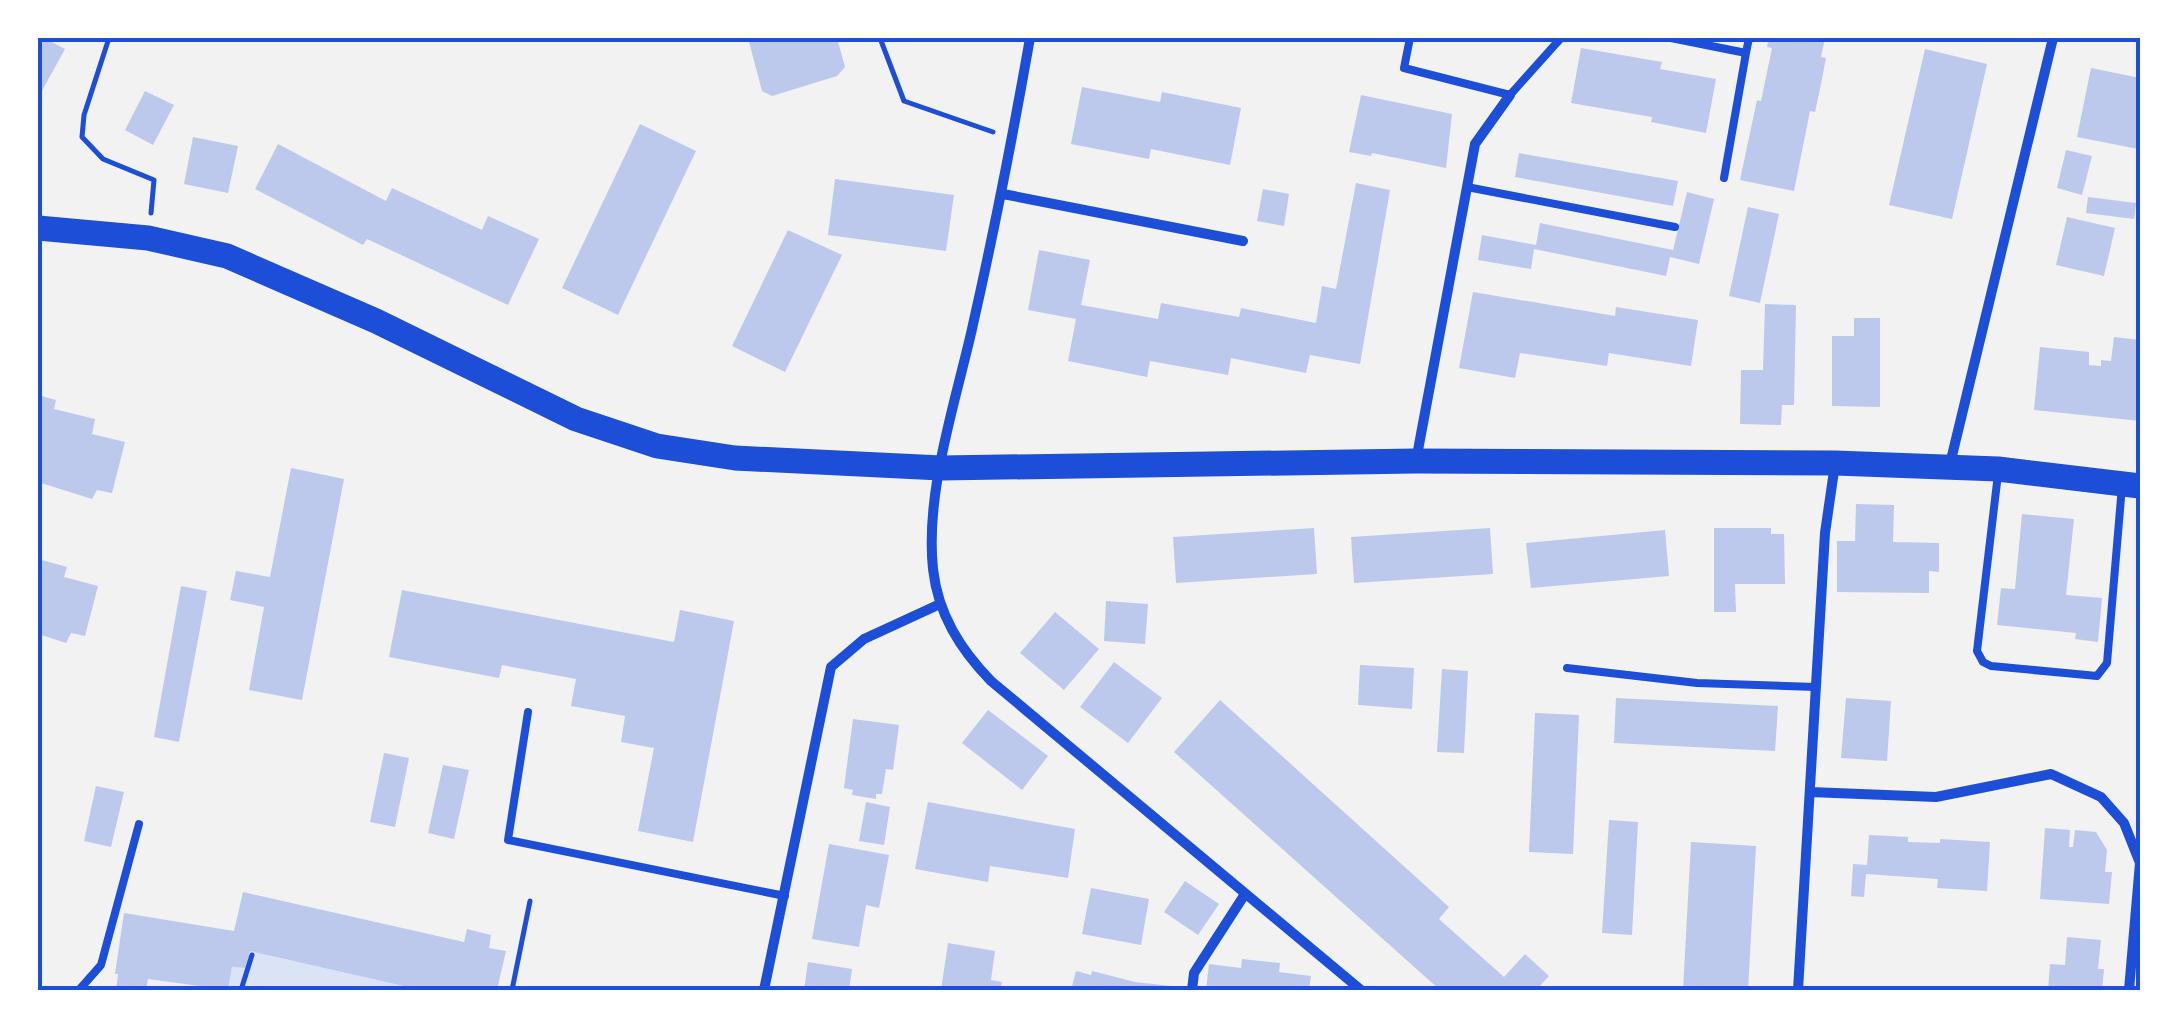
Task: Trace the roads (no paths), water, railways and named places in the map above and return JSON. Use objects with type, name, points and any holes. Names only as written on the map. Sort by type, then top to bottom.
[{"type":"main road","points":[[38,228],[148,238],[227,256],[376,322],[531,400],[657,446],[735,458],[941,468],[1416,462],[1835,463],[1998,469],[2132,484]]},
{"type":"street","points":[[1030,38],[1003,194],[941,468],[930,537],[940,604],[967,656],[991,681],[1361,990]]},
{"type":"street","points":[[1950,466],[2053,38]]},
{"type":"street","points":[[1416,462],[1474,144],[1510,95]]},
{"type":"street","points":[[1003,194],[1243,241]]},
{"type":"street","points":[[1798,990],[1825,532],[1835,463]]},
{"type":"street","points":[[764,990],[831,668],[864,639],[940,604]]},
{"type":"street","points":[[1810,792],[1936,797],[2051,774],[2101,797],[2124,823],[2140,864],[2129,990]]},
{"type":"street","points":[[1192,990],[1194,973],[1245,894]]},
{"type":"lane","points":[[1410,38],[1404,68],[1510,95],[1561,38]]},
{"type":"lane","points":[[1671,38],[1746,53]]},
{"type":"lane","points":[[1724,178],[1749,38]]},
{"type":"lane","points":[[1467,187],[1675,227]]},
{"type":"lane","points":[[1998,469],[1977,651],[1983,662],[1991,666],[2097,676],[2104,670],[2132,484]]},
{"type":"lane","points":[[1566,668],[1697,683],[1816,687]]},
{"type":"lane","points":[[528,712],[508,840],[784,896]]},
{"type":"lane","points":[[79,990],[100,965],[138,824]]}]
